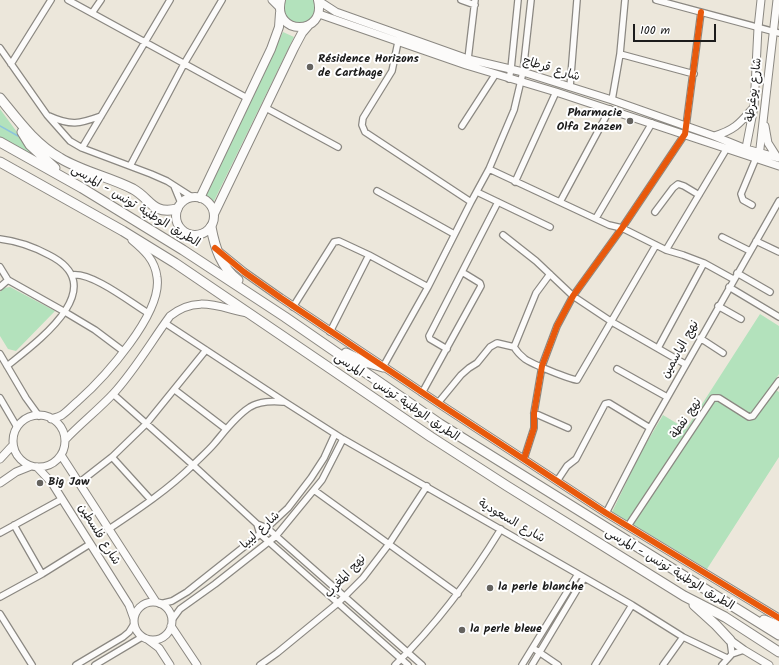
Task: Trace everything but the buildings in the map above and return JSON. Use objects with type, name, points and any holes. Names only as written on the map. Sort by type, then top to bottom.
[{"type":"highway","points":[[0,99],[30,145],[49,164],[82,188]]},
{"type":"highway","points":[[0,99],[33,138],[61,159],[135,190],[154,207],[168,211],[179,206]]},
{"type":"highway","name":"الطريق الوطنية تونس - المرسى","points":[[0,142],[82,188],[189,254],[285,317],[440,424],[779,635]]},
{"type":"highway","name":"الطريق الوطنية تونس - المرسى","points":[[0,162],[123,231],[175,263],[431,437],[507,486],[684,596],[725,617],[779,652]]},
{"type":"highway","points":[[211,228],[215,248],[222,262],[231,274],[285,317]]},
{"type":"highway","points":[[320,341],[365,362],[383,367]]},
{"type":"highway","points":[[684,596],[730,640]]},
{"type":"highway","points":[[734,607],[779,626]]},
{"type":"main road","points":[[280,6],[279,27],[271,49],[247,98],[196,198],[179,206],[176,214],[178,224],[184,232],[198,235],[211,228],[214,214],[294,48],[302,34],[319,14],[319,0]]},
{"type":"main road","points":[[280,6],[284,20],[291,26],[300,28],[308,26]]},
{"type":"main road","points":[[196,198],[207,201],[214,214]]},
{"type":"street","points":[[11,64],[51,0]]},
{"type":"street","points":[[68,0],[247,98]]},
{"type":"street","points":[[92,14],[101,0]]},
{"type":"street","points":[[82,148],[170,0]]},
{"type":"street","points":[[130,166],[184,64],[222,0]]},
{"type":"street","points":[[272,0],[280,6]]},
{"type":"street","name":"شارع قرطاج","points":[[319,0],[336,12],[468,59],[523,72],[612,100],[727,148],[745,152]]},
{"type":"street","points":[[461,0],[475,2],[468,59]]},
{"type":"street","points":[[509,78],[518,0]]},
{"type":"street","points":[[383,367],[428,287],[470,202],[489,169],[514,110],[523,72],[531,0]]},
{"type":"street","points":[[570,87],[578,0]]},
{"type":"street","points":[[612,100],[620,54],[625,0]]},
{"type":"street","points":[[656,0],[776,32]]},
{"type":"street","name":"شارع يوغرطة","points":[[745,152],[754,107],[761,0]]},
{"type":"street","name":"شارع يوغرطة","points":[[758,157],[776,32],[777,0]]},
{"type":"street","points":[[524,459],[534,428],[534,412],[542,366],[557,326],[574,296],[622,228],[686,130],[701,12]]},
{"type":"street","name":"شارع قرطاج","points":[[319,14],[495,75],[556,92],[652,123],[714,136],[745,152],[779,166]]},
{"type":"street","points":[[398,42],[392,71],[363,118],[362,125],[365,132],[470,202]]},
{"type":"street","points":[[0,48],[47,115],[70,141],[82,148],[151,174],[196,198]]},
{"type":"street","points":[[620,54],[694,74]]},
{"type":"street","points":[[462,126],[495,75]]},
{"type":"street","points":[[516,182],[556,92]]},
{"type":"street","points":[[714,136],[731,130],[743,120],[754,107]]},
{"type":"street","points":[[266,108],[338,147]]},
{"type":"street","points":[[560,202],[610,109]]},
{"type":"street","points":[[47,115],[61,122],[75,124],[102,116]]},
{"type":"street","points":[[763,116],[768,143],[778,158]]},
{"type":"street","points":[[596,218],[652,123]]},
{"type":"street","points":[[666,250],[727,148]]},
{"type":"street","points":[[752,205],[743,200],[741,194],[758,157]]},
{"type":"street","name":"شارع قرطاج","points":[[758,157],[778,158]]},
{"type":"street","points":[[489,169],[596,218],[608,225],[622,228],[666,250],[683,254],[733,280]]},
{"type":"street","points":[[655,212],[673,188],[678,184],[699,195]]},
{"type":"street","points":[[174,186],[179,206]]},
{"type":"street","points":[[377,191],[454,234]]},
{"type":"street","points":[[477,192],[550,227]]},
{"type":"street","points":[[447,349],[432,340],[429,336],[498,202]]},
{"type":"street","name":"نهج الياسمين","points":[[606,513],[685,364],[756,240],[778,205]]},
{"type":"street","points":[[51,419],[62,415],[94,387],[133,338],[148,313],[154,299],[158,278],[155,267],[151,259],[123,231]]},
{"type":"street","points":[[503,235],[536,261],[574,296],[612,322],[685,364]]},
{"type":"street","points":[[722,237],[750,251]]},
{"type":"street","points":[[0,239],[25,244],[64,264],[72,274],[75,286],[65,312],[41,338],[7,366]]},
{"type":"street","points":[[756,240],[779,252]]},
{"type":"street","points":[[294,307],[334,242],[339,241],[369,255],[428,287]]},
{"type":"street","points":[[438,403],[468,368],[477,363],[490,347],[499,342],[514,347],[526,360],[578,380],[656,245]]},
{"type":"street","points":[[215,248],[244,272],[330,332],[422,393],[606,513],[779,618]]},
{"type":"street","points":[[330,332],[369,255]]},
{"type":"street","points":[[658,348],[704,264]]},
{"type":"street","points":[[0,267],[8,280],[95,330],[123,351]]},
{"type":"street","points":[[422,393],[481,284],[462,272]]},
{"type":"street","points":[[737,273],[770,292]]},
{"type":"street","points":[[72,274],[82,275],[97,281],[148,313]]},
{"type":"street","points":[[514,347],[536,293],[550,274]]},
{"type":"street","points":[[0,287],[8,280]]},
{"type":"street","points":[[729,287],[779,317]]},
{"type":"street","points":[[64,440],[113,394],[140,361],[170,316],[180,309],[200,303],[218,305],[230,310],[250,314]]},
{"type":"street","points":[[718,306],[741,319]]},
{"type":"street","name":"شارع السعودية","points":[[165,323],[343,439],[632,605],[683,637],[729,656]]},
{"type":"street","points":[[700,338],[723,353]]},
{"type":"street","points":[[80,482],[112,457],[146,424],[206,350]]},
{"type":"street","points":[[0,354],[26,398],[39,416]]},
{"type":"street","points":[[617,370],[667,397]]},
{"type":"street","name":"نهج نفطة","points":[[628,526],[713,398],[719,398],[749,417],[753,416],[779,381]]},
{"type":"street","points":[[175,390],[226,429]]},
{"type":"street","points":[[113,394],[257,524],[267,528],[422,665]]},
{"type":"street","points":[[0,398],[17,427]]},
{"type":"street","points":[[109,528],[151,500],[193,465],[226,429],[250,406],[261,402],[285,402]]},
{"type":"street","points":[[557,480],[567,466],[576,459],[605,404],[609,403],[650,428]]},
{"type":"street","points":[[534,412],[568,428]]},
{"type":"street","points":[[0,483],[16,472],[51,464],[61,454],[64,448],[64,440],[60,427],[51,419],[39,416],[28,417],[22,421],[14,434],[13,445],[18,457],[34,467]]},
{"type":"street","name":"شارع ليبيا","points":[[158,603],[172,601],[187,592],[260,534],[288,508],[324,458],[335,434]]},
{"type":"street","name":"شارع ليبيا","points":[[171,623],[180,609],[215,584],[276,536],[314,490],[330,466],[343,439]]},
{"type":"street","points":[[0,459],[13,445]]},
{"type":"street","name":"شارع فلسطين","points":[[61,454],[147,589],[158,603]]},
{"type":"street","points":[[112,457],[151,500]]},
{"type":"street","name":"شارع فلسطين","points":[[34,467],[52,483],[129,605],[134,621]]},
{"type":"street","name":"نهج المغرب","points":[[260,665],[338,603],[363,578],[389,544],[427,486]]},
{"type":"street","points":[[314,490],[458,594]]},
{"type":"street","points":[[0,533],[62,499]]},
{"type":"street","points":[[257,524],[260,534],[408,665]]},
{"type":"street","points":[[14,525],[42,574]]},
{"type":"street","points":[[395,665],[451,604],[501,529]]},
{"type":"street","points":[[0,597],[42,574],[90,544]]},
{"type":"street","points":[[522,665],[578,574]]},
{"type":"street","points":[[532,665],[584,578]]},
{"type":"street","points":[[76,665],[129,632],[138,609],[146,603],[158,603],[168,610],[171,623],[197,665]]},
{"type":"street","points":[[595,665],[632,605]]},
{"type":"street","points":[[0,614],[32,665]]},
{"type":"street","points":[[134,621],[135,629],[159,648],[170,665]]},
{"type":"street","points":[[95,665],[145,638],[153,640],[159,639],[169,631],[171,623]]},
{"type":"street","points":[[663,665],[683,637]]},
{"type":"street","points":[[730,640],[769,665]]},
{"type":"street","points":[[729,656],[730,640]]},
{"type":"street","points":[[533,648],[558,665]]},
{"type":"street","points":[[722,665],[729,656],[744,650]]},
{"type":"green space","points":[[286,0],[314,0],[315,14],[307,23],[293,23],[288,19],[284,10]]},
{"type":"green space","points":[[283,32],[294,37],[213,203],[202,198]]},
{"type":"green space","points":[[0,109],[36,158],[0,140]]},
{"type":"green space","points":[[10,287],[55,311],[16,351],[8,349],[0,336],[0,292],[4,288]]},
{"type":"green space","points":[[760,314],[779,326],[779,374],[771,387],[779,392],[779,457],[707,569],[612,512],[641,452],[663,415],[686,429]]},
{"type":"waterway","points":[[0,126],[18,136]]},
{"type":"cycle path","points":[[524,459],[534,428],[534,413],[542,366],[557,326],[573,296],[622,228],[685,134],[701,12]]},
{"type":"cycle path","points":[[215,248],[244,272],[281,298],[438,403],[606,513],[779,618]]},
{"type":"place","name":"Résidence Horizons de Carthage","points":[[310,67]]},
{"type":"place","name":"Pharmacie Olfa Znazen","points":[[630,121]]},
{"type":"place","name":"Big Jaw","points":[[40,483]]},
{"type":"place","name":"la perle blanche","points":[[490,588]]},
{"type":"place","name":"la perle bleue","points":[[462,630]]}]
